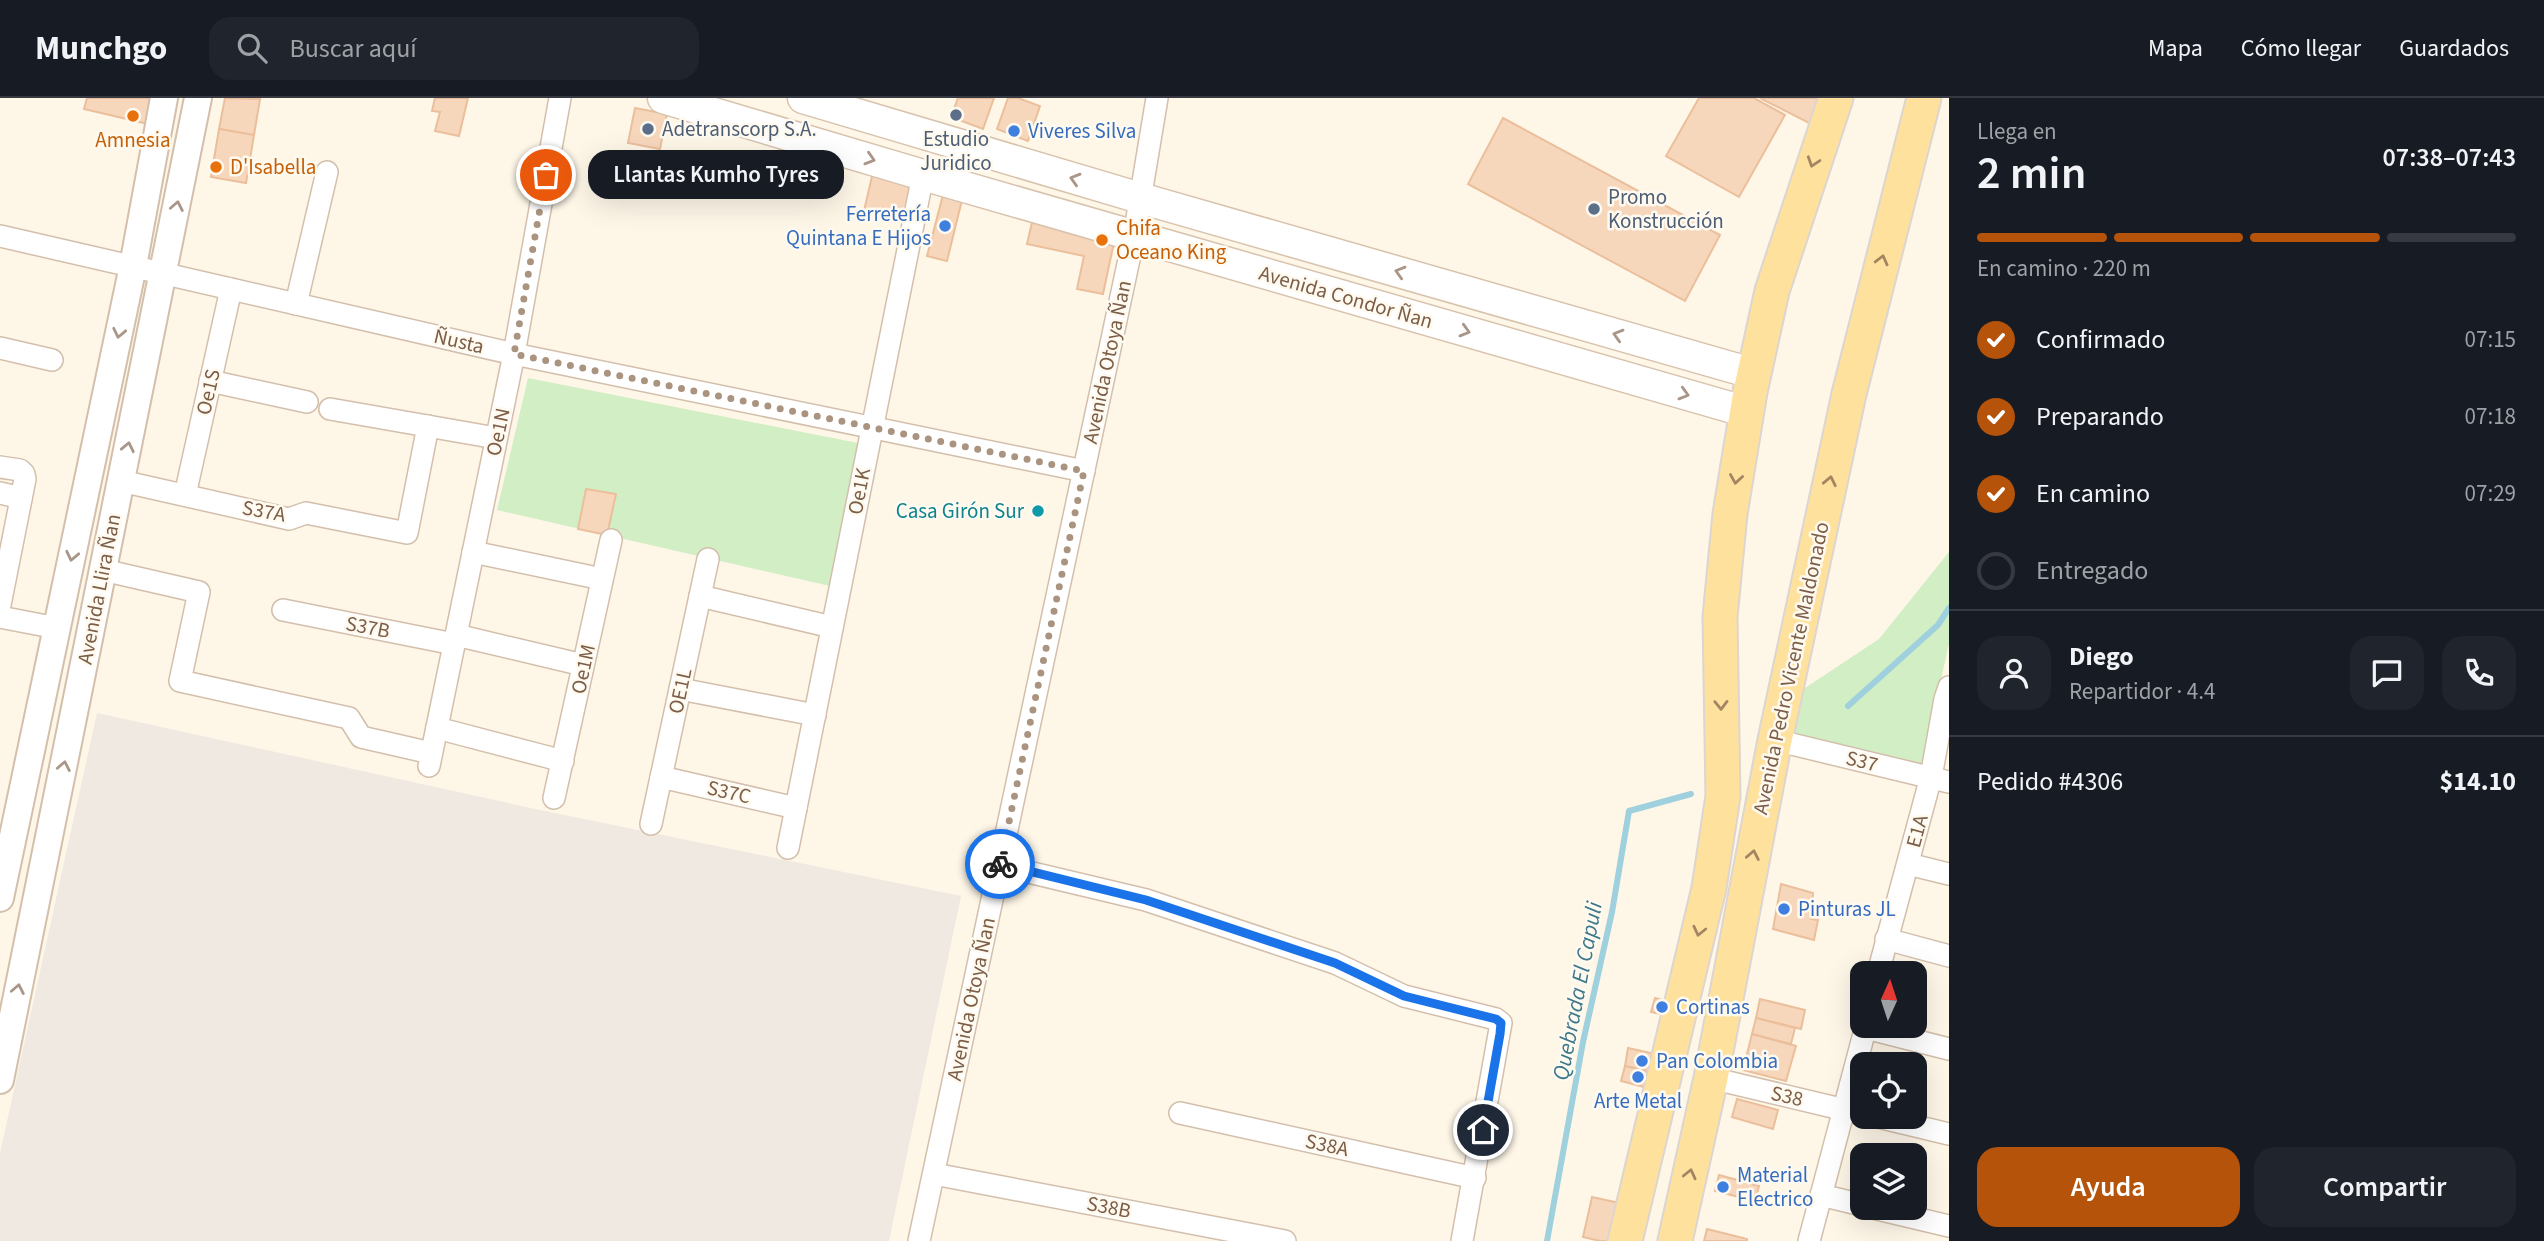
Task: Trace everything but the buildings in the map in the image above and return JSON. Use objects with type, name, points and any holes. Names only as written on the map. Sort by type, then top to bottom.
[{"type":"main road","name":"Avenida Condor Ñan","points":[[663,98],[1747,412]]},
{"type":"main road","name":"Avenida Condor Ñan","points":[[803,98],[1140,198],[1755,374]]},
{"type":"main road","name":"Avenida Pedro Vicente Maldonado","points":[[1625,1241],[1709,888],[1723,796],[1720,617],[1730,514],[1747,412],[1772,291],[1836,98]]},
{"type":"main road","name":"Avenida Pedro Vicente Maldonado","points":[[1675,1241],[1711,1078],[1775,740],[1850,386],[1915,103]]},
{"type":"street","name":"Avenida Llira Ñan","points":[[0,898],[133,266],[163,98]]},
{"type":"street","name":"Avenida Llira Ñan","points":[[0,1080],[198,98]]},
{"type":"street","name":"Oe1N","points":[[103,570],[199,592],[180,681],[349,718],[361,737],[430,759],[514,354],[560,98]]},
{"type":"street","name":"Avenida Otoya Ñan","points":[[919,1241],[1134,236],[1157,98]]},
{"type":"street","points":[[296,304],[327,172]]},
{"type":"street","name":"Oe1K","points":[[788,848],[923,175]]},
{"type":"street","name":"Ñusta","points":[[0,236],[514,354],[1084,471]]},
{"type":"street","name":"Oe1S","points":[[185,495],[231,289]]},
{"type":"street","points":[[0,348],[52,360]]},
{"type":"street","points":[[210,382],[307,402]]},
{"type":"street","points":[[330,410],[496,438]]},
{"type":"street","name":"S37A","points":[[121,481],[289,519],[306,513],[407,533],[428,426]]},
{"type":"street","points":[[0,467],[20,470],[24,474],[0,605]]},
{"type":"street","points":[[0,493],[21,498]]},
{"type":"street","name":"Oe1M","points":[[554,798],[611,540]]},
{"type":"street","points":[[473,552],[602,579]]},
{"type":"street","name":"OE1L","points":[[651,824],[708,559]]},
{"type":"street","points":[[700,596],[832,627]]},
{"type":"street","name":"S37B","points":[[283,610],[583,665]]},
{"type":"street","points":[[0,617],[57,628]]},
{"type":"street","points":[[680,689],[815,715]]},
{"type":"street","name":"E1A","points":[[1881,961],[1908,864],[1940,780],[1948,695]]},
{"type":"street","points":[[437,728],[563,761]]},
{"type":"street","name":"S37","points":[[1775,740],[1940,780]]},
{"type":"street","name":"S37C","points":[[661,777],[796,808]]},
{"type":"street","points":[[1908,864],[1949,874]]},
{"type":"street","points":[[999,865],[1146,900],[1335,963],[1404,996],[1496,1019],[1501,1023],[1462,1241]]},
{"type":"street","points":[[1886,939],[1949,956]]},
{"type":"street","points":[[1908,1038],[1949,1049]]},
{"type":"street","name":"S38","points":[[1711,1078],[1850,1110]]},
{"type":"street","name":"S38A","points":[[1180,1113],[1475,1178]]},
{"type":"street","points":[[1809,1241],[1821,1195],[1850,1119]]},
{"type":"street","points":[[1925,1129],[1949,1135]]},
{"type":"street","name":"S38B","points":[[934,1174],[1285,1241]]},
{"type":"street","points":[[1821,1195],[1850,1202]]},
{"type":"street","points":[[1924,1220],[1949,1226]]},
{"type":"shaded area","points":[[97,713],[545,811],[961,896],[889,1241],[0,1241],[0,1153]]},
{"type":"green space","points":[[528,378],[858,443],[830,586],[497,510]]},
{"type":"green space","points":[[1949,552],[1949,644],[1922,764],[1787,734],[1802,690],[1879,639]]},
{"type":"waterway","name":"Quebrada El Capuli","points":[[1848,706],[1938,625],[1949,608]]},
{"type":"waterway","name":"Quebrada El Capuli","points":[[1547,1241],[1583,1042],[1612,912],[1629,811],[1691,794]]},
{"type":"way so far","points":[[546,175],[514,354],[1084,471],[1000,864]]},
{"type":"place","name":"Estudio Juridico","points":[[956,115]]},
{"type":"place","name":"Amnesia","points":[[133,116]]},
{"type":"place","name":"Adetranscorp S.A.","points":[[648,129]]},
{"type":"place","name":"Viveres Silva","points":[[1014,131]]},
{"type":"place","name":"D'Isabella","points":[[216,167]]},
{"type":"place","name":"Llantas Kumho Tyres","points":[[546,175]]},
{"type":"place","name":"Promo Konstrucción","points":[[1594,209]]},
{"type":"place","name":"Ferretería Quintana E Hijos","points":[[945,226]]},
{"type":"place","name":"Chifa Oceano King","points":[[1102,240]]},
{"type":"place","name":"Casa Girón Sur","points":[[1038,511]]},
{"type":"place","name":"Pinturas JL","points":[[1784,909]]},
{"type":"place","name":"Cortinas","points":[[1662,1007]]},
{"type":"place","name":"Pan Colombia","points":[[1642,1061]]},
{"type":"place","name":"Arte Metal","points":[[1638,1077]]},
{"type":"place","name":"Material Electrico","points":[[1723,1187]]},
{"type":"route","points":[[1000,864],[1146,900],[1335,963],[1404,996],[1496,1019],[1501,1023],[1500,1034],[1483,1130]]}]
